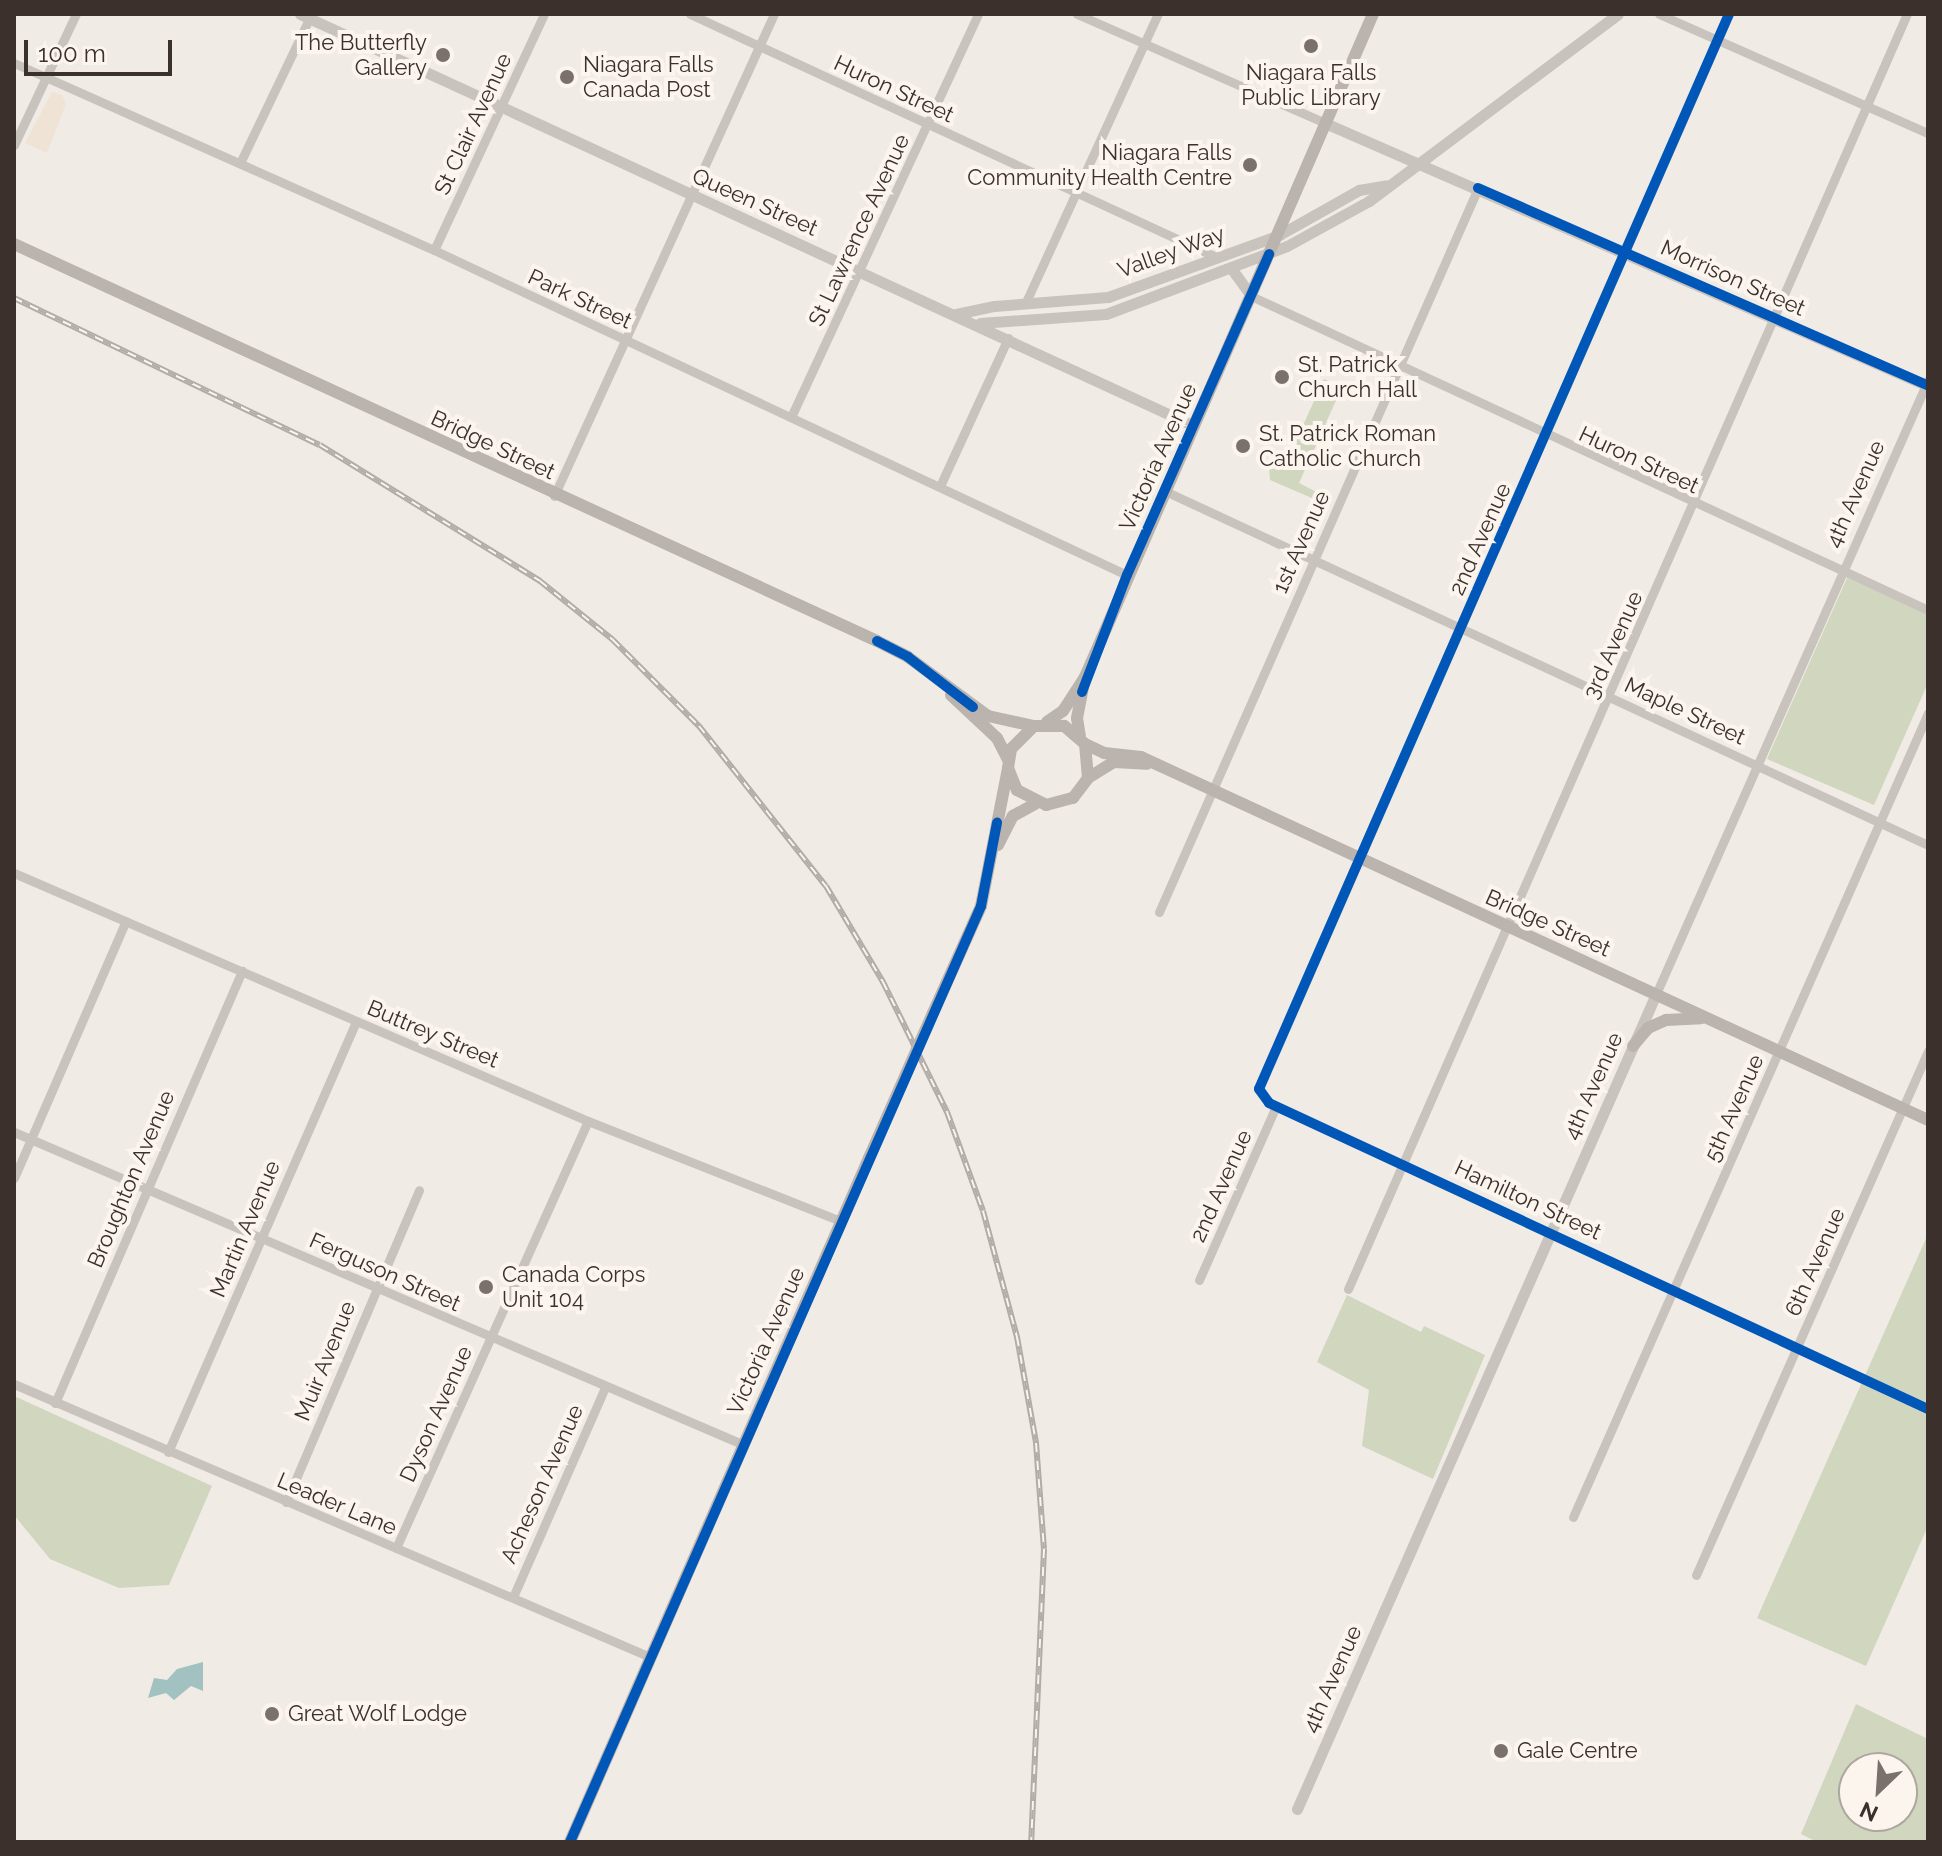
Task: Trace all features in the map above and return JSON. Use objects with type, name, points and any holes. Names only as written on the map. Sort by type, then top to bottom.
[{"type":"main road","name":"Victoria Avenue","points":[[1040,725],[1063,711],[1085,677],[1373,14]]},
{"type":"main road","name":"Bridge Street","points":[[14,244],[554,496],[877,641],[908,657],[948,690],[988,716],[1040,725]]},
{"type":"main road","name":"Victoria Avenue","points":[[1083,741],[1077,718],[1085,677]]},
{"type":"main road","name":"Bridge Street","points":[[948,690],[961,709],[997,738],[1008,764]]},
{"type":"main road","points":[[1040,725],[1064,726],[1083,741],[1088,778],[1073,798],[1060,804],[1036,803],[1017,790],[1008,764],[1016,739],[1040,725]]},
{"type":"main road","name":"Bridge Street","points":[[1083,741],[1104,753],[1132,754],[1928,1120]]},
{"type":"main road","name":"Bridge Street","points":[[1088,778],[1114,762],[1150,764]]},
{"type":"main road","name":"Victoria Avenue","points":[[570,1842],[648,1656],[981,906],[1008,764]]},
{"type":"main road","name":"Victoria Avenue","points":[[993,855],[1013,816],[1036,803]]},
{"type":"main road","points":[[1633,1046],[1648,1028],[1666,1020],[1708,1018]]},
{"type":"street","points":[[14,145],[76,14]]},
{"type":"street","name":"St Clair Avenue","points":[[434,250],[544,14]]},
{"type":"street","name":"Huron Street","points":[[690,14],[1214,256]]},
{"type":"street","points":[[554,496],[774,14]]},
{"type":"street","name":"St Lawrence Avenue","points":[[791,417],[978,14]]},
{"type":"street","name":"Morrison Street","points":[[1077,14],[1927,384]]},
{"type":"street","points":[[1025,304],[1158,14]]},
{"type":"street","name":"Valley Way","points":[[976,324],[1106,314],[1269,254],[1369,201],[1618,14]]},
{"type":"street","points":[[1659,14],[1928,133]]},
{"type":"street","name":"2nd Avenue","points":[[1199,1280],[1276,1106],[1262,1097],[1262,1077],[1548,437],[1729,14]]},
{"type":"street","name":"3rd Avenue","points":[[1348,1289],[1695,505],[1907,14]]},
{"type":"street","points":[[240,163],[307,15]]},
{"type":"street","name":"Queen Street","points":[[307,15],[1194,426]]},
{"type":"street","name":"Park Street","points":[[14,63],[434,250],[1127,575]]},
{"type":"street","name":"Valley Way","points":[[955,314],[1108,297],[1214,256],[1279,235],[1359,190],[1388,184]]},
{"type":"street","name":"1st Avenue","points":[[1159,912],[1478,188]]},
{"type":"street","points":[[1231,268],[1251,296]]},
{"type":"street","name":"Huron Street","points":[[1251,296],[1548,437],[1928,610]]},
{"type":"street","points":[[940,486],[1008,338]]},
{"type":"street","name":"4th Avenue","points":[[1297,1809],[1927,384]]},
{"type":"street","name":"Maple Street","points":[[1165,491],[1928,845]]},
{"type":"street","name":"5th Avenue","points":[[1573,1517],[1928,713]]},
{"type":"street","name":"Buttrey Street","points":[[14,873],[588,1121],[841,1221]]},
{"type":"street","points":[[14,1178],[126,921]]},
{"type":"street","name":"Broughton Avenue","points":[[55,1403],[242,971]]},
{"type":"street","name":"Martin Avenue","points":[[168,1452],[356,1021]]},
{"type":"street","name":"6th Avenue","points":[[1696,1575],[1928,1051]]},
{"type":"street","name":"Hamilton Street","points":[[1276,1106],[1797,1345],[1928,1409]]},
{"type":"street","name":"Dyson Avenue","points":[[396,1548],[588,1121]]},
{"type":"street","name":"Ferguson Street","points":[[14,1132],[742,1444]]},
{"type":"street","name":"Muir Avenue","points":[[286,1502],[375,1287],[419,1190]]},
{"type":"street","name":"Leader Lane","points":[[14,1384],[648,1656]]},
{"type":"street","name":"Acheson Avenue","points":[[513,1597],[605,1387]]},
{"type":"green space","points":[[1324,379],[1342,387],[1299,483],[1330,499],[1328,505],[1270,480],[1269,468],[1278,462],[1279,450],[1286,453],[1300,432]]},
{"type":"green space","points":[[1847,578],[1928,614],[1928,683],[1874,805],[1767,759]]},
{"type":"green space","points":[[1928,1234],[1928,1526],[1866,1666],[1757,1618]]},
{"type":"green space","points":[[1347,1295],[1421,1332],[1424,1326],[1485,1355],[1433,1479],[1362,1446],[1369,1390],[1317,1362]]},
{"type":"green space","points":[[14,1396],[212,1486],[169,1585],[119,1588],[50,1559],[14,1515]]},
{"type":"green space","points":[[1856,1704],[1928,1739],[1928,1842],[1817,1842],[1801,1834]]},
{"type":"shaded area","points":[[52,92],[62,95],[66,104],[47,153],[25,143]]},
{"type":"water","points":[[203,1662],[203,1691],[191,1686],[174,1700],[166,1693],[148,1698],[154,1678],[167,1680],[177,1669]]},
{"type":"railway","points":[[14,298],[320,445],[540,581],[613,640],[699,726],[826,886],[883,982],[947,1112],[983,1211],[1017,1337],[1036,1443],[1044,1549],[1031,1842]]},
{"type":"cycle path","points":[[1729,14],[1259,1089],[1269,1103],[1928,1409]]},
{"type":"cycle path","points":[[1478,188],[1928,386]]},
{"type":"cycle path","points":[[1082,692],[1127,575],[1269,254]]},
{"type":"cycle path","points":[[877,641],[908,657],[973,707]]},
{"type":"cycle path","points":[[570,1842],[981,906],[997,823]]},
{"type":"place","name":"Niagara Falls Public Library","points":[[1311,46]]},
{"type":"place","name":"The Butterfly Gallery","points":[[443,55]]},
{"type":"place","name":"Niagara Falls Canada Post","points":[[567,77]]},
{"type":"place","name":"Niagara Falls Community Health Centre","points":[[1250,165]]},
{"type":"place","name":"St. Patrick Church Hall","points":[[1282,377]]},
{"type":"place","name":"St. Patrick Roman Catholic Church","points":[[1243,446]]},
{"type":"place","name":"Canada Corps Unit 104","points":[[486,1287]]},
{"type":"place","name":"Great Wolf Lodge","points":[[272,1714]]},
{"type":"place","name":"Gale Centre","points":[[1501,1751]]}]
